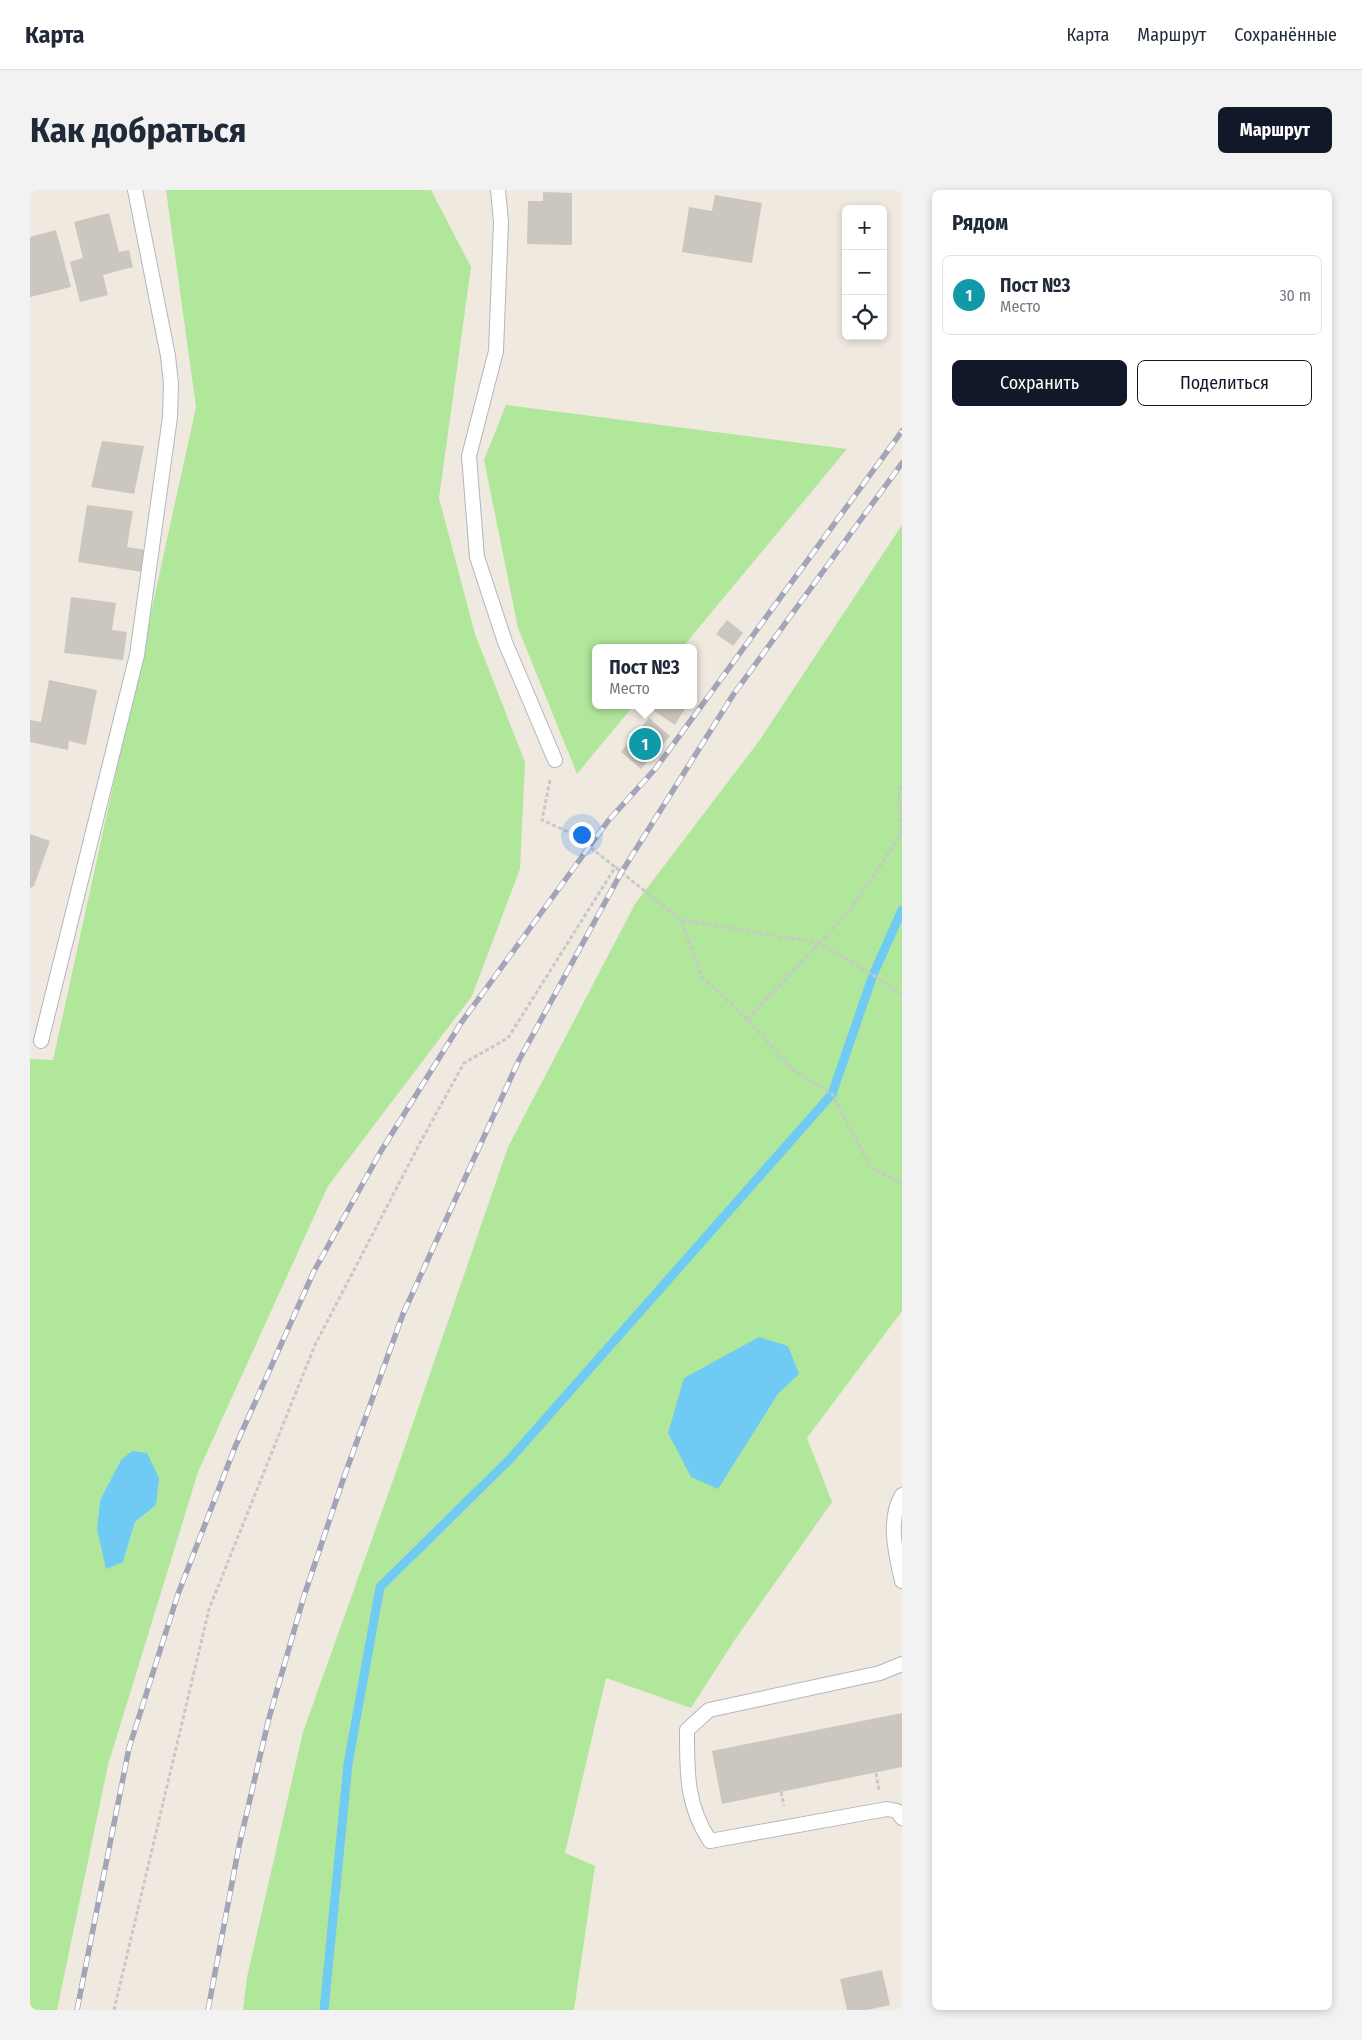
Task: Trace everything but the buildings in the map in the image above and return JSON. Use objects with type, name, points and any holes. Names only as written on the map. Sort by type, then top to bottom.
[{"type":"lane","points":[[41,1041],[137,655],[170,417],[172,384],[168,356],[135,190]]},
{"type":"lane","points":[[498,190],[501,222],[496,351],[470,456],[477,557],[505,642],[555,760]]},
{"type":"lane","points":[[902,1495],[898,1501],[894,1526],[894,1546],[902,1581]]},
{"type":"lane","points":[[902,1664],[880,1673],[709,1710],[687,1730],[687,1764],[691,1801],[702,1828],[710,1841],[887,1809],[897,1811],[902,1818]]},
{"type":"path","points":[[555,760],[542,820],[575,835],[681,920],[820,943],[902,995]]},
{"type":"path","points":[[747,1019],[848,913],[900,835],[899,790],[902,786]]},
{"type":"path","points":[[114,2010],[209,1609],[315,1345],[421,1141],[464,1063],[508,1038],[616,866]]},
{"type":"path","points":[[681,920],[702,977],[747,1019],[792,1069],[832,1094],[871,1168],[902,1184]]},
{"type":"green space","points":[[166,190],[431,190],[471,267],[439,498],[475,634],[525,762],[520,869],[472,996],[328,1186],[198,1472],[108,1765],[57,2010],[30,2010],[30,1059],[53,1060],[196,407]],"holes":[[[121,1460],[156,1505],[135,1522],[123,1562],[97,1529],[100,1500]]]},
{"type":"green space","points":[[506,405],[847,449],[685,644],[592,644],[592,709],[631,709],[577,774],[518,628],[484,460]]},
{"type":"green space","points":[[902,525],[902,1311],[807,1438],[832,1502],[734,1641],[691,1708],[606,1678],[565,1853],[595,1866],[574,2010],[243,2010],[247,1977],[303,1732],[402,1455],[508,1147],[635,904],[759,741]],"holes":[[[798,1374],[778,1394],[718,1488],[684,1378]]]},
{"type":"water","points":[[759,1337],[788,1346],[799,1374],[778,1394],[718,1489],[691,1477],[668,1433],[684,1378]]},
{"type":"water","points":[[132,1451],[147,1453],[159,1478],[156,1505],[135,1522],[123,1562],[106,1569],[97,1529],[100,1500],[121,1460]]},
{"type":"waterway","points":[[324,2010],[348,1764],[380,1587],[510,1459],[832,1094],[873,975],[902,910]]},
{"type":"railway","points":[[77,2010],[129,1748],[178,1594],[235,1447],[314,1271],[381,1151],[461,1023],[608,821],[656,768],[902,431]]},
{"type":"railway","points":[[208,2010],[239,1846],[269,1718],[304,1596],[344,1477],[403,1314],[518,1062],[621,873],[733,695],[902,463]]},
{"type":"place","name":"Пост №3","points":[[645,744]]}]
